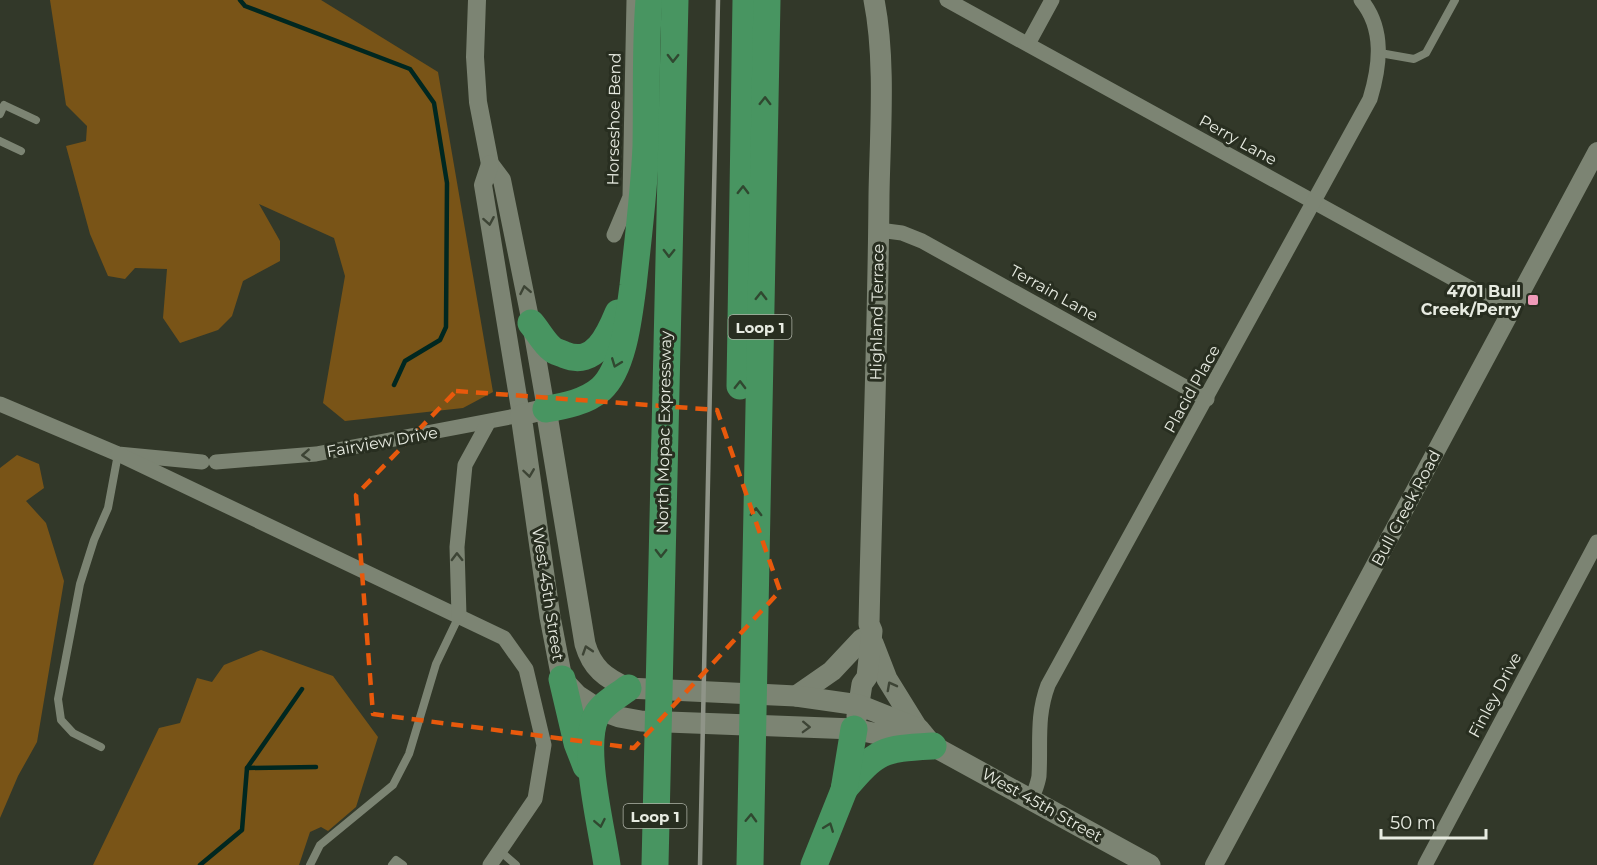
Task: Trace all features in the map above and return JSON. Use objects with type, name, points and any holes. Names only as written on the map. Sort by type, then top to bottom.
[{"type":"highway","points":[[534,412],[564,406],[586,398],[602,388],[614,370],[619,356],[631,307],[643,203],[649,0]]},
{"type":"highway","name":"North Mopac Expressway","points":[[655,865],[665,766],[668,652],[675,0]]},
{"type":"highway","points":[[668,652],[693,0]]},
{"type":"highway","points":[[745,654],[746,0]]},
{"type":"highway","name":"Loop 1","points":[[750,865],[744,771],[745,654],[766,0]]},
{"type":"highway","points":[[531,322],[553,350],[573,358],[586,356],[600,348],[633,285]]},
{"type":"highway","points":[[562,679],[577,743],[592,781]]},
{"type":"highway","points":[[607,865],[592,781],[593,728],[595,717],[600,710],[628,688]]},
{"type":"highway","points":[[814,865],[844,790],[858,706]]},
{"type":"highway","points":[[844,790],[869,761],[881,753],[926,737]]},
{"type":"highway","points":[[665,766],[673,865]]},
{"type":"highway","points":[[731,865],[744,771]]},
{"type":"main road","name":"Highland Terrace","points":[[858,706],[858,676],[868,634],[879,230],[880,52],[874,0]]},
{"type":"main road","name":"West 45th Street","points":[[534,412],[550,617],[562,679],[577,695],[600,710],[619,717],[664,723],[858,706]]},
{"type":"main road","name":"West 45th Street","points":[[534,412],[585,644],[589,657],[606,677],[628,688],[796,696],[858,706],[926,737],[1149,865]]},
{"type":"main road","points":[[796,696],[832,671],[868,634],[887,679],[926,737]]},
{"type":"street","name":"West 45th Street","points":[[477,0],[475,57],[478,102],[490,164],[502,180],[531,322],[534,412]]},
{"type":"street","name":"Horseshoe Bend","points":[[614,235],[630,197],[634,0]]},
{"type":"street","name":"Perry Lane","points":[[947,0],[1512,311]]},
{"type":"street","points":[[1028,44],[1052,0]]},
{"type":"street","name":"Placid Place","points":[[1032,799],[1039,778],[1041,702],[1048,685],[1371,99],[1380,53],[1376,28],[1369,9],[1361,0]]},
{"type":"street","name":"Bull Creek Road","points":[[1214,865],[1597,151]]},
{"type":"street","name":"West 45th Street","points":[[490,164],[483,185],[534,412]]},
{"type":"street","name":"Terrain Lane","points":[[879,230],[902,233],[922,241],[1207,399]]},
{"type":"street","name":"Fairview Drive","points":[[0,404],[118,454],[209,462],[316,454],[488,423],[534,412]]},
{"type":"street","points":[[459,616],[457,547],[465,465],[488,423]]},
{"type":"street","points":[[118,454],[504,638],[526,669],[544,745],[535,799],[490,865]]},
{"type":"street","points":[[192,489],[189,478],[193,469],[209,462]]},
{"type":"street","name":"Finley Drive","points":[[1425,865],[1597,542]]},
{"type":"lane","points":[[1380,53],[1414,59],[1426,53],[1455,0]]},
{"type":"lane","points":[[0,114],[4,105],[36,120]]},
{"type":"lane","points":[[0,141],[21,151]]},
{"type":"lane","points":[[101,747],[73,734],[61,720],[58,699],[80,584],[94,540],[108,508],[118,454]]},
{"type":"lane","points":[[310,865],[320,845],[393,785],[409,754],[436,664],[459,616]]},
{"type":"lane","points":[[500,851],[516,865]]},
{"type":"lane","points":[[392,865],[396,860],[403,865]]},
{"type":"highlighted area","points":[[456,391],[717,410],[780,591],[634,748],[373,714],[356,495]]},
{"type":"shaded area","points":[[50,0],[321,0],[438,72],[493,392],[463,408],[345,421],[323,403],[345,276],[334,238],[259,204],[280,241],[280,261],[243,281],[232,316],[218,330],[180,343],[163,318],[167,269],[135,268],[125,279],[108,276],[90,234],[66,146],[86,141],[87,126],[66,105]]},
{"type":"shaded area","points":[[17,455],[39,464],[44,488],[26,501],[46,523],[64,581],[37,742],[18,776],[0,818],[0,468]]},
{"type":"shaded area","points":[[261,650],[333,676],[378,737],[356,807],[328,831],[321,827],[310,832],[299,865],[93,865],[159,728],[180,723],[197,678],[212,682],[224,665]]},
{"type":"waterway","points":[[240,0],[245,6],[410,69],[434,103],[447,183],[446,327],[440,340],[405,361],[394,385]]},
{"type":"waterway","points":[[200,865],[242,830],[247,768],[302,689]]},
{"type":"waterway","points":[[247,768],[316,767]]},
{"type":"railway","points":[[700,865],[718,0]]},
{"type":"place","name":"4701 Bull Creek/Perry","points":[[1533,300]]}]
